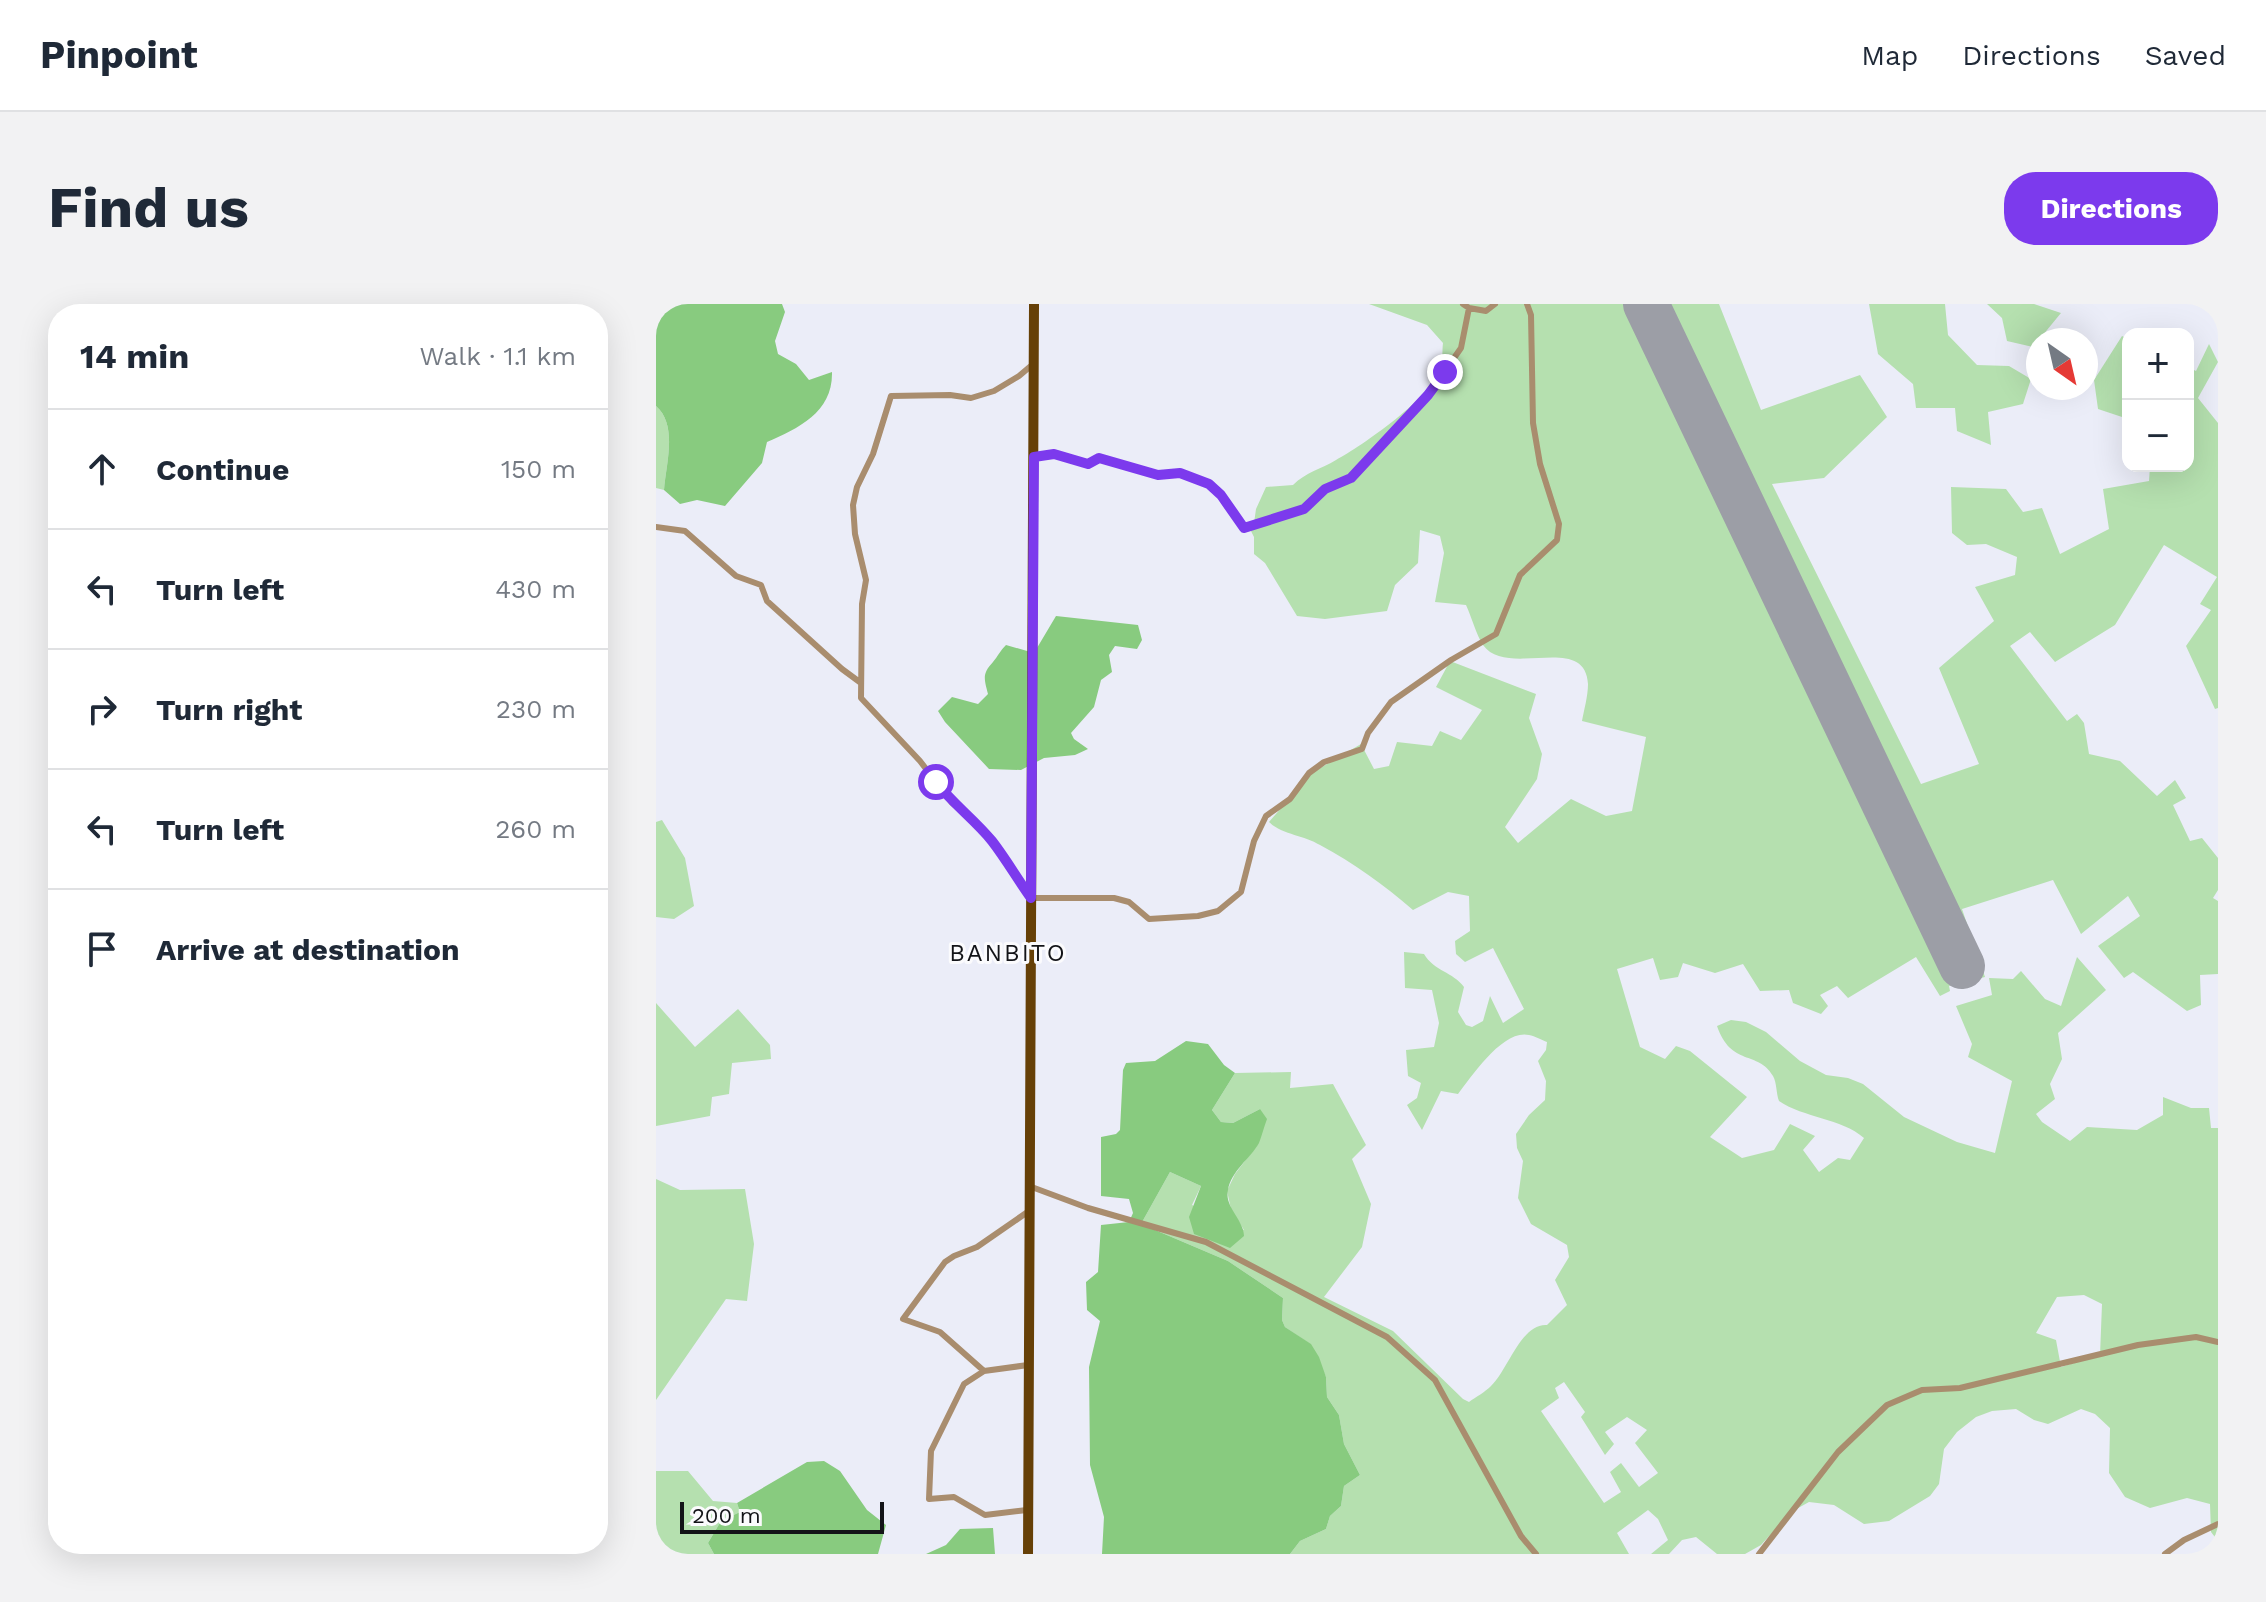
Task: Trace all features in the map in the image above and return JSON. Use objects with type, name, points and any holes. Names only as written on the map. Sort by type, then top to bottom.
[{"type":"main road","points":[[1028,1554],[1034,304]]},
{"type":"street","points":[[1034,457],[1054,454],[1088,464],[1099,458],[1158,475],[1180,473],[1209,484],[1221,495],[1244,528],[1263,523],[1304,509],[1325,489],[1351,478],[1428,395],[1461,348],[1466,306],[1486,311],[1495,304]]},
{"type":"street","points":[[1035,362],[994,391],[971,398],[891,396],[853,505],[855,534],[866,580],[862,604],[861,698],[920,761],[952,803],[975,821],[995,844],[1031,898],[1114,898],[1129,902],[1149,919],[1198,916],[1218,911],[1241,892],[1254,841],[1266,816],[1290,799],[1309,773],[1324,762],[1362,749],[1368,733],[1391,702],[1451,660],[1496,634],[1520,575],[1557,540],[1559,524],[1540,464],[1533,423],[1531,315],[1527,304]]},
{"type":"street","points":[[656,527],[685,531],[736,576],[761,585],[767,601],[861,683]]},
{"type":"street","points":[[1029,1186],[1088,1208],[1206,1242],[1387,1337],[1435,1380],[1521,1536],[1536,1554]]},
{"type":"street","points":[[984,1371],[940,1332],[903,1319],[945,1262],[977,1247],[1029,1211]]},
{"type":"street","points":[[1759,1554],[1838,1452],[1887,1405],[1922,1390],[1960,1388],[2138,1345],[2196,1337],[2218,1342]]},
{"type":"street","points":[[1027,1510],[985,1515],[954,1497],[929,1499],[931,1451],[964,1384],[984,1371],[1028,1365]]},
{"type":"street","points":[[2165,1554],[2184,1540],[2218,1524]]},
{"type":"green space","points":[[656,304],[782,304],[785,312],[775,341],[778,354],[796,364],[809,380],[832,372],[827,398],[820,408],[802,424],[767,442],[762,463],[725,506],[697,500],[680,504],[664,490],[669,434],[663,414],[656,406]]},
{"type":"green space","points":[[1369,304],[1719,304],[1761,410],[1860,375],[1887,417],[1824,478],[1772,484],[1921,784],[1979,764],[1939,668],[1994,621],[1975,587],[2015,575],[2017,557],[1986,544],[1967,545],[1952,533],[1951,487],[2006,489],[2023,512],[2042,508],[2060,554],[2109,529],[2103,489],[2149,481],[2150,472],[2194,472],[2194,370],[2209,344],[2218,362],[2198,398],[2218,423],[2218,708],[2215,709],[2186,646],[2211,610],[2200,604],[2217,577],[2164,545],[2115,625],[2055,662],[2030,632],[2010,646],[2067,721],[2077,714],[2084,723],[2089,754],[2120,761],[2157,796],[2175,780],[2186,798],[2173,805],[2190,841],[2202,838],[2218,858],[2218,890],[2213,898],[2218,901],[2218,974],[2200,975],[2201,1005],[2187,1011],[2133,972],[2124,978],[2098,946],[2140,916],[2128,896],[2081,934],[2053,880],[1962,909],[1985,977],[1949,986],[1950,991],[1940,996],[1916,957],[1848,998],[1837,986],[1820,995],[1828,1006],[1821,1014],[1793,1003],[1789,990],[1760,991],[1743,964],[1715,973],[1683,963],[1678,977],[1660,980],[1653,958],[1617,969],[1640,1047],[1665,1059],[1676,1046],[1690,1051],[1747,1097],[1710,1137],[1742,1158],[1774,1150],[1790,1124],[1815,1136],[1803,1150],[1819,1172],[1838,1158],[1850,1160],[1864,1138],[1845,1126],[1779,1101],[1774,1079],[1767,1068],[1737,1053],[1723,1039],[1717,1026],[1731,1020],[1746,1022],[1766,1032],[1800,1061],[1826,1075],[1863,1084],[1904,1117],[1957,1142],[1995,1153],[2012,1081],[1968,1057],[1972,1044],[1956,1006],[1992,995],[1989,978],[2013,979],[2021,971],[2045,999],[2061,1006],[2077,957],[2106,990],[2058,1033],[2062,1059],[2050,1084],[2055,1099],[2036,1114],[2042,1122],[2070,1141],[2087,1127],[2137,1130],[2163,1115],[2163,1097],[2191,1108],[2209,1108],[2211,1128],[2218,1128],[2218,1541],[2211,1532],[2210,1504],[2187,1498],[2150,1508],[2125,1497],[2109,1473],[2110,1428],[2095,1414],[2081,1409],[2048,1424],[2016,1409],[1992,1411],[1976,1417],[1957,1432],[1944,1449],[1939,1484],[1930,1496],[1889,1521],[1864,1524],[1834,1505],[1809,1502],[1791,1512],[1761,1545],[1745,1554],[1717,1554],[1696,1537],[1682,1540],[1669,1554],[1651,1554],[1668,1540],[1658,1519],[1648,1510],[1617,1533],[1629,1554],[1290,1554],[1300,1541],[1326,1529],[1330,1516],[1341,1506],[1344,1486],[1360,1475],[1344,1444],[1339,1415],[1327,1397],[1326,1377],[1310,1344],[1285,1327],[1282,1320],[1283,1298],[1228,1261],[1141,1224],[1170,1172],[1201,1186],[1192,1205],[1244,1230],[1231,1209],[1227,1191],[1235,1174],[1258,1144],[1260,1109],[1233,1123],[1221,1122],[1212,1110],[1235,1073],[1291,1072],[1290,1088],[1333,1084],[1366,1145],[1352,1159],[1371,1204],[1362,1247],[1324,1297],[1393,1331],[1463,1399],[1469,1402],[1489,1388],[1522,1339],[1538,1326],[1547,1325],[1567,1305],[1555,1280],[1569,1257],[1567,1245],[1531,1224],[1518,1198],[1523,1161],[1517,1148],[1516,1134],[1529,1115],[1545,1100],[1546,1081],[1538,1061],[1546,1050],[1547,1042],[1529,1035],[1519,1035],[1499,1046],[1458,1094],[1441,1091],[1422,1130],[1407,1105],[1417,1098],[1421,1083],[1408,1076],[1406,1050],[1434,1047],[1439,1023],[1432,990],[1405,988],[1404,952],[1424,954],[1464,987],[1458,1012],[1466,1025],[1472,1027],[1483,1021],[1490,996],[1503,1023],[1524,1009],[1493,948],[1465,962],[1456,954],[1455,941],[1470,931],[1469,896],[1448,892],[1413,910],[1345,859],[1269,822],[1312,773],[1361,744],[1374,769],[1389,766],[1397,742],[1432,746],[1440,731],[1461,740],[1482,710],[1436,687],[1450,661],[1536,694],[1529,718],[1542,754],[1537,779],[1505,827],[1518,843],[1571,799],[1606,816],[1632,811],[1646,737],[1582,721],[1588,684],[1584,669],[1574,661],[1509,658],[1494,654],[1483,645],[1466,605],[1435,602],[1444,553],[1440,536],[1420,530],[1418,563],[1395,585],[1387,611],[1325,619],[1297,616],[1265,563],[1254,554],[1254,537],[1249,527],[1254,523],[1256,509],[1266,487],[1293,485],[1348,453],[1396,419],[1436,379],[1442,364],[1443,343],[1427,325]],"holes":[[[2084,1295],[2102,1304],[2100,1355],[2061,1367],[2056,1340],[2036,1333],[2057,1297]],[[1564,1382],[1585,1412],[1581,1417],[1605,1455],[1614,1444],[1605,1432],[1627,1417],[1647,1430],[1635,1443],[1658,1473],[1639,1487],[1621,1463],[1610,1472],[1621,1492],[1604,1503],[1541,1411],[1559,1398],[1555,1388]]]},
{"type":"green space","points":[[1869,304],[1945,304],[1948,335],[1977,365],[2009,366],[2026,376],[2026,395],[2023,404],[1988,412],[1991,445],[1957,431],[1955,408],[1916,408],[1913,384],[1878,354]]},
{"type":"green space","points":[[1987,304],[2034,304],[2061,313],[2049,328],[2026,328],[2026,345],[2007,341],[2002,318]]},
{"type":"green space","points":[[2122,336],[2122,417],[2098,409],[2098,374]]},
{"type":"green space","points":[[656,406],[663,414],[669,434],[664,490],[656,488]]},
{"type":"green space","points":[[1056,616],[1138,625],[1142,640],[1137,649],[1115,646],[1109,655],[1112,672],[1101,680],[1094,707],[1071,733],[1088,749],[1075,755],[1044,758],[1021,770],[989,769],[938,711],[952,697],[978,704],[988,694],[985,680],[987,670],[1004,647],[1034,653]]},
{"type":"green space","points":[[662,820],[685,858],[694,906],[674,919],[656,917],[656,822]]},
{"type":"green space","points":[[656,1003],[695,1047],[738,1009],[770,1045],[771,1059],[732,1063],[729,1094],[712,1097],[710,1116],[656,1126]]},
{"type":"green space","points":[[1186,1041],[1208,1044],[1224,1065],[1235,1073],[1212,1110],[1221,1122],[1233,1123],[1260,1109],[1267,1119],[1259,1143],[1233,1177],[1228,1190],[1229,1202],[1244,1236],[1230,1248],[1194,1234],[1189,1217],[1201,1186],[1170,1172],[1141,1224],[1228,1261],[1283,1298],[1282,1320],[1285,1327],[1311,1344],[1319,1357],[1326,1377],[1327,1397],[1339,1415],[1344,1444],[1360,1475],[1344,1486],[1341,1506],[1330,1516],[1326,1529],[1300,1541],[1290,1554],[1102,1554],[1104,1517],[1090,1465],[1089,1367],[1100,1321],[1087,1310],[1086,1282],[1098,1272],[1101,1225],[1129,1222],[1133,1213],[1129,1199],[1101,1196],[1101,1137],[1120,1130],[1126,1063],[1155,1061]]},
{"type":"green space","points":[[656,1179],[680,1190],[745,1189],[754,1244],[747,1301],[726,1299],[656,1400]]},
{"type":"green space","points":[[824,1461],[840,1471],[867,1510],[886,1525],[878,1554],[714,1554],[708,1543],[721,1521],[740,1512],[737,1503],[807,1462]]},
{"type":"green space","points":[[656,1471],[688,1471],[713,1501],[737,1503],[740,1512],[721,1521],[708,1543],[714,1554],[656,1554]]},
{"type":"green space","points":[[993,1528],[995,1554],[926,1554],[946,1545],[960,1529]]},
{"type":"runway","points":[[1646,304],[1962,966]]},
{"type":"district","name":"BANBITO","points":[[1008,953]]},
{"type":"route","points":[[936,782],[952,803],[975,821],[995,844],[1031,898],[1034,457],[1054,454],[1088,464],[1099,458],[1158,475],[1180,473],[1209,484],[1221,495],[1244,528],[1304,509],[1325,489],[1351,478],[1428,395],[1445,372]]}]
